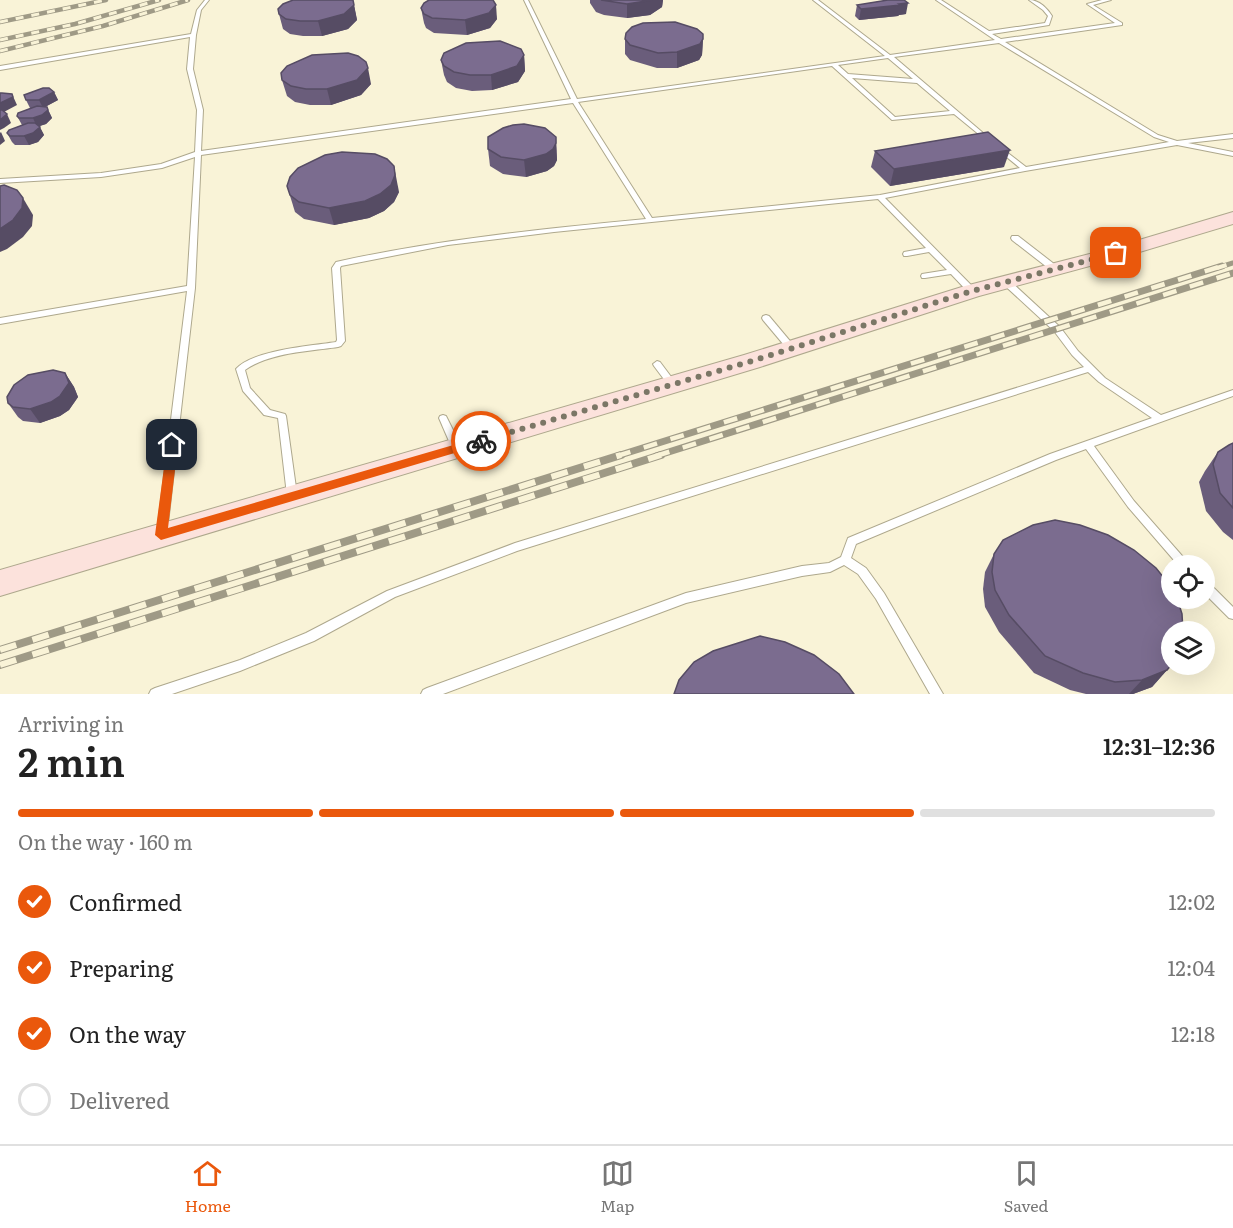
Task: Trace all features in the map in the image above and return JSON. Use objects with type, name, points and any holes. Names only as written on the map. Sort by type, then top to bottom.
[{"type":"main road","points":[[0,583],[457,448],[665,374],[792,349],[972,291],[1233,218]]},
{"type":"lane","points":[[161,535],[191,288],[200,110],[190,69],[193,35],[199,10],[207,0]]},
{"type":"lane","points":[[526,0],[575,100],[650,220]]},
{"type":"lane","points":[[815,0],[890,57],[1025,169]]},
{"type":"lane","points":[[938,0],[987,33],[1156,136],[1177,143],[1233,154]]},
{"type":"lane","points":[[987,33],[1047,24],[1050,16],[1045,9],[1031,0]]},
{"type":"lane","points":[[0,181],[101,175],[162,166],[196,154],[1120,24],[1089,4],[1109,0]]},
{"type":"lane","points":[[0,68],[193,35]]},
{"type":"lane","points":[[834,65],[894,119],[955,112]]},
{"type":"lane","points":[[846,76],[918,81]]},
{"type":"lane","points":[[292,498],[282,416],[267,413],[246,389],[240,369],[244,364],[258,359],[338,344],[341,341],[336,268],[339,264],[448,243],[880,197],[1025,169],[1177,143],[1233,136]]},
{"type":"lane","points":[[880,197],[972,291]]},
{"type":"lane","points":[[1015,238],[1055,269]]},
{"type":"lane","points":[[907,254],[931,249]]},
{"type":"lane","points":[[926,276],[952,271]]},
{"type":"lane","points":[[1006,282],[1057,329],[1075,353],[1102,381],[1160,418]]},
{"type":"lane","points":[[0,321],[191,288]]},
{"type":"lane","points":[[766,318],[792,349]]},
{"type":"lane","points":[[155,694],[240,665],[310,637],[391,594],[515,547],[1090,368]]},
{"type":"lane","points":[[427,694],[686,598],[830,567],[845,560],[852,541],[1088,444],[1233,393]]},
{"type":"lane","points":[[443,418],[457,448]]},
{"type":"lane","points":[[1088,444],[1131,504],[1176,555]]},
{"type":"lane","points":[[845,560],[862,571],[880,596],[937,694]]},
{"type":"lane","points":[[1215,596],[1233,614]]},
{"type":"building","points":[[293,0],[353,0],[354,5],[344,14],[318,21],[300,21],[286,19],[279,14],[278,9],[283,4]]},
{"type":"building","points":[[429,0],[493,0],[496,5],[489,13],[465,20],[432,18],[424,14],[421,8]]},
{"type":"building","points":[[601,0],[652,0],[627,4]]},
{"type":"building","points":[[904,0],[908,3],[861,9],[857,5]]},
{"type":"building","points":[[675,22],[697,29],[703,34],[700,44],[677,52],[658,53],[630,45],[625,39],[626,33],[632,27],[643,23]]},
{"type":"building","points":[[500,41],[521,49],[524,55],[517,66],[491,75],[470,75],[454,72],[444,66],[441,60],[444,53],[466,43]]},
{"type":"building","points":[[348,53],[366,62],[368,68],[357,80],[327,89],[306,89],[291,86],[282,80],[281,73],[287,66],[312,55]]},
{"type":"building","points":[[49,88],[54,92],[39,100],[26,100],[24,95]]},
{"type":"building","points":[[0,93],[12,94],[13,97],[0,103]]},
{"type":"building","points":[[37,106],[47,107],[48,110],[33,118],[17,116],[18,113]]},
{"type":"building","points":[[0,110],[7,114],[0,120]]},
{"type":"building","points":[[28,123],[35,123],[40,127],[24,136],[10,136],[7,133],[9,130]]},
{"type":"building","points":[[524,124],[545,128],[556,137],[553,149],[546,154],[524,160],[501,157],[488,149],[488,137],[503,128]]},
{"type":"building","points":[[988,132],[1010,150],[894,169],[875,151]]},
{"type":"building","points":[[342,152],[375,154],[387,159],[394,166],[395,175],[391,185],[380,194],[365,201],[329,208],[299,202],[290,195],[287,186],[290,177],[298,168],[325,155]]},
{"type":"building","points":[[4,185],[17,190],[23,198],[22,208],[13,220],[0,229],[0,186]]},
{"type":"building","points":[[53,370],[65,373],[69,383],[60,396],[51,402],[30,409],[13,407],[8,403],[7,397],[14,385],[28,375]]},
{"type":"building","points":[[1233,443],[1233,508],[1220,493],[1213,464],[1218,452]]},
{"type":"building","points":[[1055,520],[1080,525],[1108,535],[1134,550],[1156,568],[1161,574],[1161,609],[1180,609],[1182,621],[1161,621],[1161,672],[1142,680],[1115,682],[1083,673],[1045,656],[1009,615],[995,590],[992,572],[994,554],[1003,540],[1033,525]]},
{"type":"building","points":[[760,636],[785,642],[814,655],[839,674],[854,694],[674,694],[679,680],[694,662],[713,651]]},
{"type":"railway","points":[[0,22],[106,0]]},
{"type":"railway","points":[[0,40],[75,24],[159,0]]},
{"type":"railway","points":[[0,51],[103,26],[188,0]]},
{"type":"railway","points":[[1217,268],[1233,263]]},
{"type":"railway","points":[[617,456],[1222,266]]},
{"type":"railway","points":[[656,456],[1233,273]]},
{"type":"railway","points":[[0,650],[621,455]]},
{"type":"railway","points":[[0,665],[661,455]]},
{"type":"way so far","points":[[481,441],[752,361],[972,291],[1116,253]]},
{"type":"route","points":[[172,445],[161,535],[481,441]]}]
